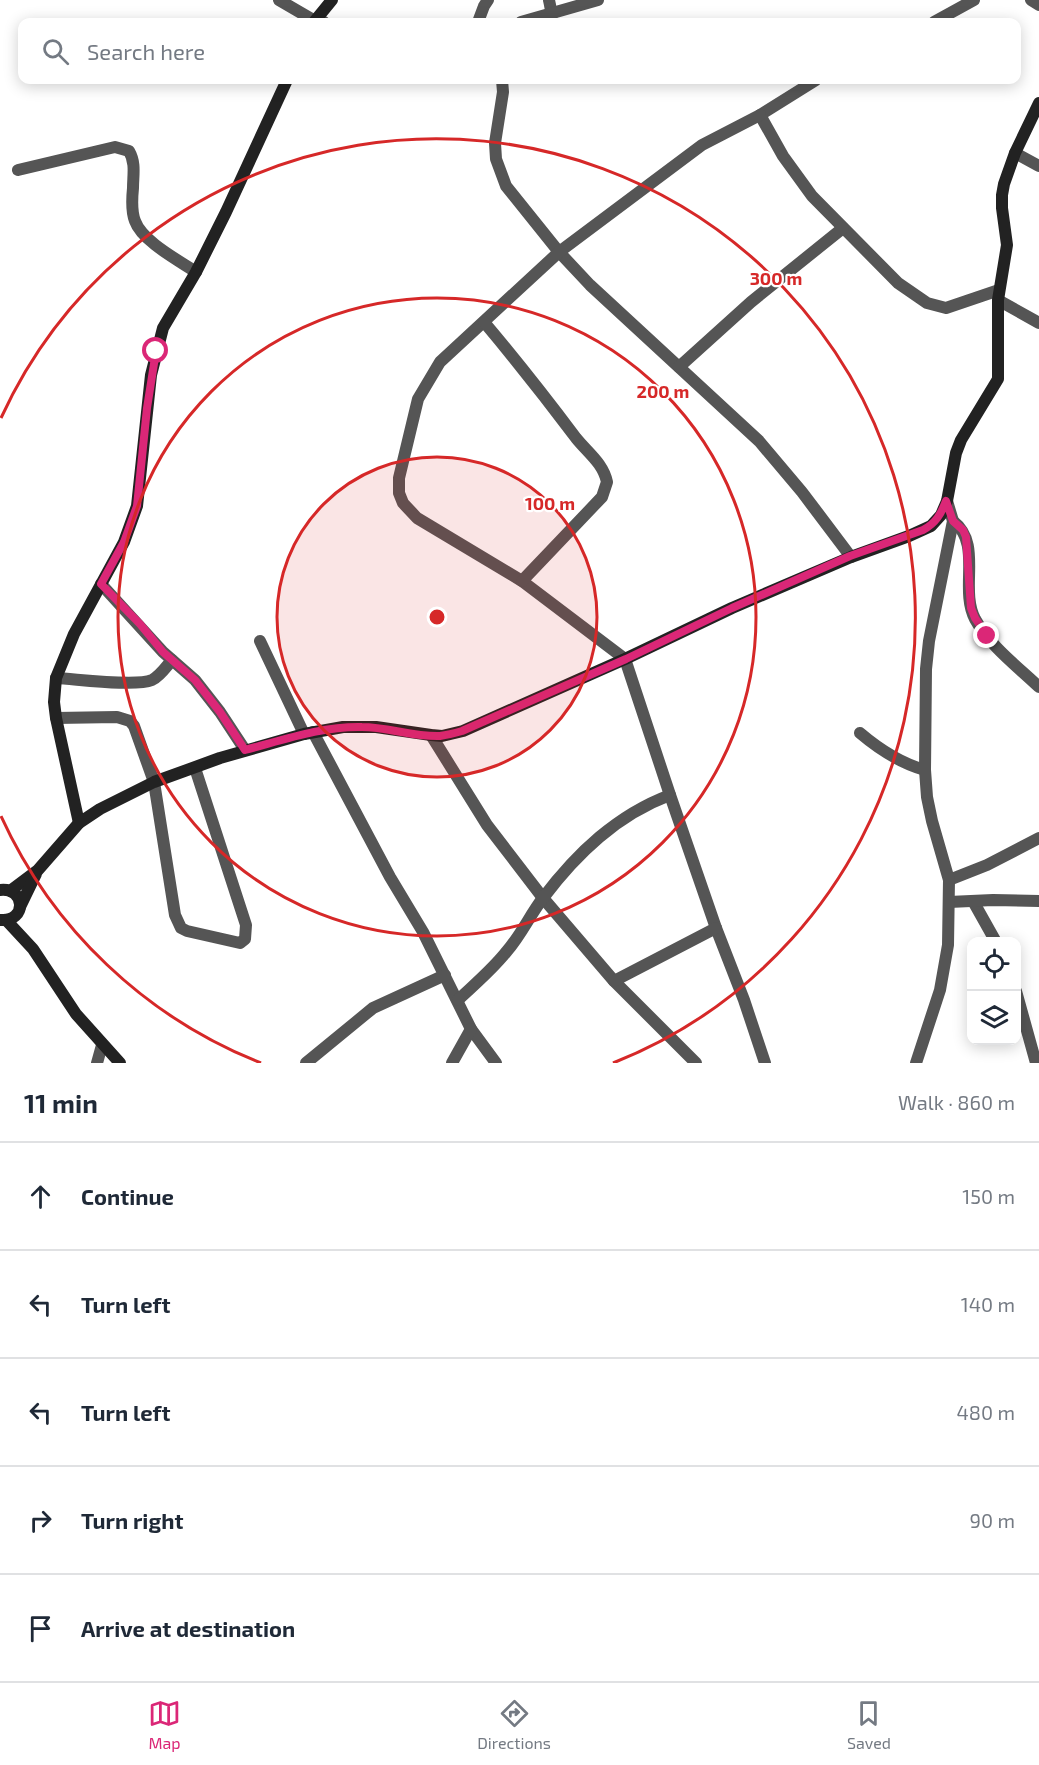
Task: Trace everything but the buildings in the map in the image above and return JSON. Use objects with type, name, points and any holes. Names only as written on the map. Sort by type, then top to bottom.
[{"type":"street","points":[[279,0],[311,18]]},
{"type":"street","points":[[321,18],[332,0]]},
{"type":"street","points":[[480,18],[488,0]]},
{"type":"street","points":[[549,0],[552,15]]},
{"type":"street","points":[[539,18],[598,0]]},
{"type":"street","points":[[941,18],[974,0]]},
{"type":"street","points":[[1031,0],[1039,5]]},
{"type":"street","points":[[79,823],[56,718],[54,690],[56,678],[74,634],[124,542],[137,506],[149,386],[163,328],[196,272],[285,84]]},
{"type":"street","points":[[502,84],[495,143],[496,159],[506,186],[559,252],[590,285],[759,441],[802,492],[850,556]]},
{"type":"street","points":[[765,1063],[670,795],[626,659],[522,582],[417,518],[403,503],[399,493],[399,478],[418,399],[440,362],[559,252],[702,146],[760,115],[810,84]]},
{"type":"street","points":[[33,949],[2,921],[16,916],[38,870],[79,823],[119,798],[154,782],[245,750],[309,733],[343,727],[442,736],[462,731],[850,556],[931,526],[941,515],[946,501],[961,440],[998,380],[999,295],[1006,255],[1002,195],[1016,153],[1039,103]]},
{"type":"street","points":[[760,115],[799,180],[843,228],[898,282],[927,303],[946,308],[999,295],[1039,323]]},
{"type":"street","points":[[18,170],[115,147],[129,151],[134,164],[132,201],[134,219],[139,229],[147,238],[196,272]]},
{"type":"street","points":[[1016,153],[1039,166]]},
{"type":"street","points":[[679,367],[751,302],[843,228]]},
{"type":"street","points":[[484,322],[579,441],[601,465],[607,482],[602,497],[522,582]]},
{"type":"street","points":[[946,501],[953,521],[963,530],[966,537],[969,594],[975,618],[996,646],[1039,687]]},
{"type":"street","points":[[916,1063],[940,990],[948,945],[949,880],[927,797],[926,669],[929,641],[953,521]]},
{"type":"street","points":[[101,584],[172,660],[195,680],[245,750]]},
{"type":"street","points":[[260,641],[445,975],[471,1029],[496,1063]]},
{"type":"street","points":[[56,678],[147,681],[159,675],[172,660]]},
{"type":"street","points":[[56,718],[117,717],[130,721],[154,782],[178,924],[180,928],[187,931],[240,943],[246,939],[246,925],[195,768]]},
{"type":"street","points":[[860,733],[895,758],[926,770]]},
{"type":"street","points":[[430,735],[487,825],[543,898],[615,981],[696,1063]]},
{"type":"street","points":[[458,1000],[508,951],[543,898],[580,854],[611,826],[646,804],[670,795]]},
{"type":"street","points":[[949,880],[987,865],[1039,838]]},
{"type":"street","points":[[4,889],[38,870]]},
{"type":"street","points":[[4,889],[18,897],[19,909],[33,949],[76,1014],[120,1063]]},
{"type":"street","points":[[973,901],[993,937]]},
{"type":"street","points":[[949,902],[1039,901]]},
{"type":"street","points":[[615,981],[716,928]]},
{"type":"street","points":[[306,1063],[373,1008],[445,975]]},
{"type":"street","points":[[1021,1006],[1036,1063]]},
{"type":"street","points":[[452,1063],[471,1029]]},
{"type":"street","points":[[97,1063],[102,1045]]},
{"type":"route","points":[[156,351],[151,375],[137,506],[132,525],[101,584],[140,624],[163,652],[195,680],[245,750],[313,732],[343,727],[376,727],[410,734],[442,736],[462,731],[850,556],[923,530],[931,526],[941,515],[946,501],[953,521],[963,530],[966,537],[971,608],[987,636]]}]
